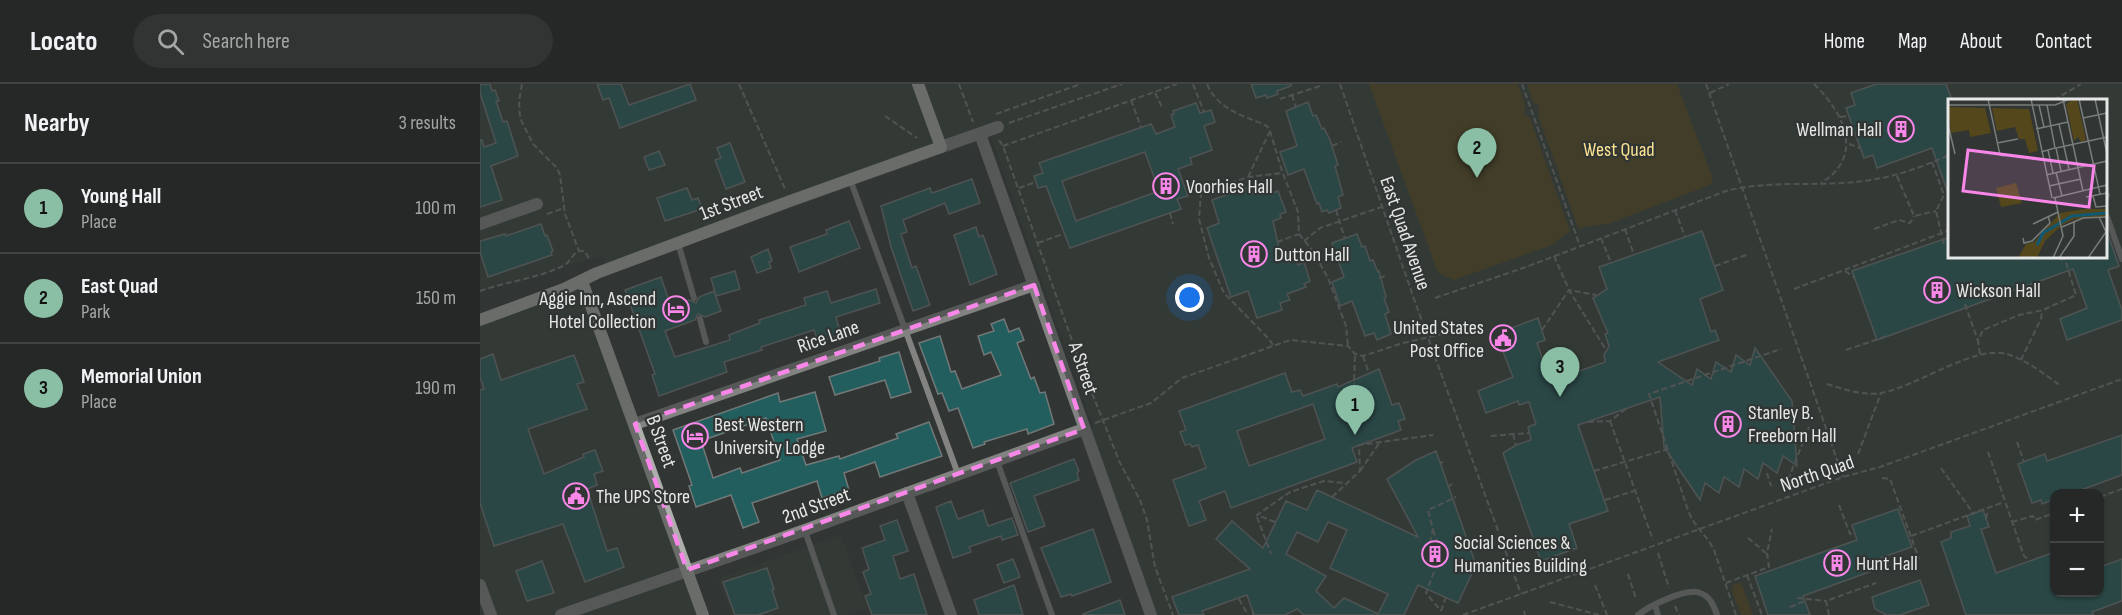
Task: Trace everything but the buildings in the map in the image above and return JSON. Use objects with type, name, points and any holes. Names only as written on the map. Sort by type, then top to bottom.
[{"type":"street","points":[[918,84],[941,147]]},
{"type":"street","name":"1st Street","points":[[480,320],[790,201],[980,134],[995,121]]},
{"type":"street","name":"A Street","points":[[980,134],[1151,615]]},
{"type":"street","points":[[480,224],[537,204]]},
{"type":"street","name":"B Street","points":[[582,280],[703,615]]},
{"type":"street","name":"Rice Lane","points":[[635,424],[1034,285]]},
{"type":"street","name":"2nd Street","points":[[561,615],[1084,429]]},
{"type":"street","points":[[907,493],[951,615]]},
{"type":"street","points":[[480,585],[491,615]]},
{"type":"lane","points":[[850,179],[958,475]]},
{"type":"lane","points":[[2107,217],[2122,259]]},
{"type":"lane","points":[[678,243],[694,298]]},
{"type":"lane","points":[[700,319],[706,342]]},
{"type":"lane","points":[[997,460],[1052,615]]},
{"type":"lane","points":[[804,530],[834,615]]},
{"type":"lane","points":[[1638,615],[1655,605],[1695,591],[1709,599],[1717,615]]},
{"type":"lane","points":[[1655,605],[1658,615]]},
{"type":"path","points":[[522,84],[519,101],[520,118],[533,144],[561,175],[565,214],[579,251]]},
{"type":"path","points":[[739,84],[790,201]]},
{"type":"path","points":[[959,84],[974,122]]},
{"type":"path","points":[[995,121],[1081,84]]},
{"type":"path","points":[[995,121],[1122,84]]},
{"type":"path","points":[[1173,615],[1155,567],[1143,510],[1131,481],[1120,463],[1080,363],[1003,146],[1177,84]]},
{"type":"path","points":[[1193,84],[1204,112]]},
{"type":"path","points":[[1207,84],[1212,96],[1224,107],[1267,126],[1270,131],[1298,212],[1299,234],[1313,251],[1328,278],[1346,326],[1348,346],[1355,354],[1363,356],[1389,347],[1447,333]]},
{"type":"path","name":"East Quad Avenue","points":[[1340,84],[1427,337],[1521,594]]},
{"type":"path","points":[[1522,84],[1580,246]]},
{"type":"path","points":[[1706,84],[1843,477]]},
{"type":"path","points":[[1709,93],[1729,84]]},
{"type":"path","points":[[1814,84],[1829,98],[1839,117],[1847,144],[1846,158],[1840,167],[1834,175],[1820,184]]},
{"type":"path","points":[[2056,99],[2081,84]]},
{"type":"path","points":[[1280,99],[1323,85]]},
{"type":"path","points":[[1154,92],[1162,107]]},
{"type":"path","points":[[1292,95],[1296,107]]},
{"type":"path","points":[[1131,100],[1141,127]]},
{"type":"path","points":[[885,116],[917,138]]},
{"type":"path","points":[[1839,117],[1849,116]]},
{"type":"path","points":[[1248,177],[1270,131]]},
{"type":"path","points":[[1332,146],[1341,142]]},
{"type":"path","points":[[1847,144],[1860,148]]},
{"type":"path","points":[[1435,298],[1743,187],[1868,181],[1897,175],[1948,156]]},
{"type":"path","points":[[1932,162],[1944,195],[1936,211],[1944,244]]},
{"type":"path","points":[[1273,345],[1224,293],[1209,258],[1199,219],[1201,194],[1248,177],[1283,173]]},
{"type":"path","points":[[1897,175],[1914,216]]},
{"type":"path","points":[[1018,189],[1036,182]]},
{"type":"path","points":[[1304,240],[1320,228],[1402,200]]},
{"type":"path","points":[[1336,210],[1345,238]]},
{"type":"path","points":[[1675,210],[1685,237]]},
{"type":"path","points":[[1874,229],[1899,220],[1910,223],[1914,216],[1936,211]]},
{"type":"path","points":[[1170,213],[1173,224]]},
{"type":"path","points":[[1625,230],[1634,255]]},
{"type":"path","points":[[1794,289],[1948,231]]},
{"type":"path","points":[[1037,244],[1063,234]]},
{"type":"path","points":[[1277,242],[1299,234]]},
{"type":"path","points":[[1601,238],[1611,263]]},
{"type":"path","points":[[480,291],[565,265],[579,251],[585,251],[590,261]]},
{"type":"path","points":[[1714,266],[1749,254]]},
{"type":"path","points":[[1554,256],[1569,290],[1606,350]]},
{"type":"path","points":[[1978,341],[1983,330],[2019,315],[2043,310],[2076,295],[2065,258]]},
{"type":"path","points":[[1844,270],[1855,278]]},
{"type":"path","points":[[1379,279],[1386,276]]},
{"type":"path","points":[[1569,290],[1596,295]]},
{"type":"path","points":[[1542,330],[1569,290]]},
{"type":"path","points":[[1965,304],[1978,341],[1980,354]]},
{"type":"path","points":[[2021,360],[2042,319],[2043,310]]},
{"type":"path","points":[[1846,350],[1887,336]]},
{"type":"path","points":[[1084,429],[1104,419],[1151,403],[1182,378],[1273,345],[1290,340],[1300,340],[1348,346]]},
{"type":"path","points":[[1389,347],[1390,354]]},
{"type":"path","points":[[1736,615],[1711,543],[1698,530],[1689,513],[1649,394],[1781,349]]},
{"type":"path","points":[[1827,384],[1861,393],[1881,393],[1916,382],[1980,354],[2004,353],[2021,360],[2061,386]]},
{"type":"path","points":[[1353,416],[1355,354]]},
{"type":"path","points":[[1363,356],[1369,373]]},
{"type":"path","name":"North Quad","points":[[1463,615],[1843,477],[1880,467],[2122,380]]},
{"type":"path","points":[[1858,454],[1881,393]]},
{"type":"path","points":[[1588,422],[1610,422],[1627,408]]},
{"type":"path","points":[[1610,422],[1653,540]]},
{"type":"path","points":[[1788,480],[1809,427]]},
{"type":"path","points":[[1491,436],[1530,433]]},
{"type":"path","points":[[1360,471],[1359,445],[1433,435]]},
{"type":"path","points":[[1513,435],[1516,445]]},
{"type":"path","points":[[1332,497],[1360,471],[1380,442]]},
{"type":"path","points":[[2017,442],[2024,462]]},
{"type":"path","points":[[1594,471],[1668,449]]},
{"type":"path","points":[[1988,452],[2024,556],[2030,561]]},
{"type":"path","points":[[1941,468],[1973,514]]},
{"type":"path","points":[[1767,473],[1771,486]]},
{"type":"path","points":[[1882,477],[1890,479],[1919,559]]},
{"type":"path","points":[[1257,515],[1290,492],[1324,481],[1346,483]]},
{"type":"path","points":[[1448,487],[1452,484]]},
{"type":"path","points":[[2104,496],[2122,489]]},
{"type":"path","points":[[1605,500],[1635,491]]},
{"type":"path","points":[[1439,547],[1428,510],[1456,497]]},
{"type":"path","points":[[1911,536],[2005,502]]},
{"type":"path","points":[[1442,504],[1443,508]]},
{"type":"path","points":[[1839,505],[1850,534],[1855,532]]},
{"type":"path","points":[[1986,519],[1988,508]]},
{"type":"path","points":[[1257,515],[1275,522]]},
{"type":"path","points":[[1257,515],[1271,554]]},
{"type":"path","points":[[2012,522],[2033,516],[2035,520],[2050,515]]},
{"type":"path","points":[[1430,543],[1433,529]]},
{"type":"path","points":[[1726,583],[1770,569],[1767,553],[1772,529]]},
{"type":"path","points":[[1748,538],[1767,553]]},
{"type":"path","points":[[1658,554],[1669,588]]},
{"type":"path","points":[[1434,572],[1426,593],[1442,611],[1446,597]]},
{"type":"path","points":[[1628,574],[1636,599]]},
{"type":"path","points":[[1747,575],[1762,615]]},
{"type":"path","points":[[1797,598],[1826,601],[1876,583]]},
{"type":"path","points":[[1595,585],[1607,615]]},
{"type":"path","points":[[1239,598],[1248,615]]},
{"type":"path","points":[[1790,607],[1810,599]]},
{"type":"path","points":[[1826,601],[1829,615]]},
{"type":"path","points":[[1550,602],[1599,615]]},
{"type":"path","points":[[1675,606],[1678,615]]},
{"type":"highlighted area","points":[[1034,285],[1084,429],[687,570],[635,424]]},
{"type":"shaded area","points":[[480,84],[2122,84],[2122,615],[1155,615],[1089,430],[1094,428],[991,137],[609,273],[602,256],[480,292]]},
{"type":"shaded area","points":[[582,281],[701,615],[480,615],[480,318]]},
{"type":"shaded area","points":[[841,535],[867,608],[847,615],[731,615],[718,578]]},
{"type":"green space","points":[[1369,84],[1518,84],[1525,104],[1524,114],[1530,118],[1570,231],[1552,245],[1454,280],[1438,273]]},
{"type":"green space","name":"West Quad","points":[[1527,84],[1677,84],[1713,179],[1710,185],[1608,224],[1578,228],[1538,115],[1539,106],[1533,102]]},
{"type":"green space","points":[[1741,582],[1753,615],[1741,615],[1732,591],[1733,585]]},
{"type":"place","name":"Wellman Hall","points":[[1901,129]]},
{"type":"place","name":"East Quad","points":[[1477,178]]},
{"type":"place","name":"Voorhies Hall","points":[[1166,186]]},
{"type":"place","name":"Dutton Hall","points":[[1254,254]]},
{"type":"place","name":"Wickson Hall","points":[[1937,290]]},
{"type":"place","name":"Aggie Inn, Ascend Hotel Collection","points":[[676,309]]},
{"type":"place","name":"United States Post Office","points":[[1503,338]]},
{"type":"place","name":"Memorial Union","points":[[1560,397]]},
{"type":"place","name":"Stanley B. Freeborn Hall","points":[[1728,424]]},
{"type":"place","name":"Young Hall","points":[[1355,435]]},
{"type":"place","name":"Best Western University Lodge","points":[[695,436]]},
{"type":"place","name":"The UPS Store","points":[[576,496]]},
{"type":"place","name":"Social Sciences & Humanities Building","points":[[1435,554]]},
{"type":"place","name":"Hunt Hall","points":[[1837,563]]}]
